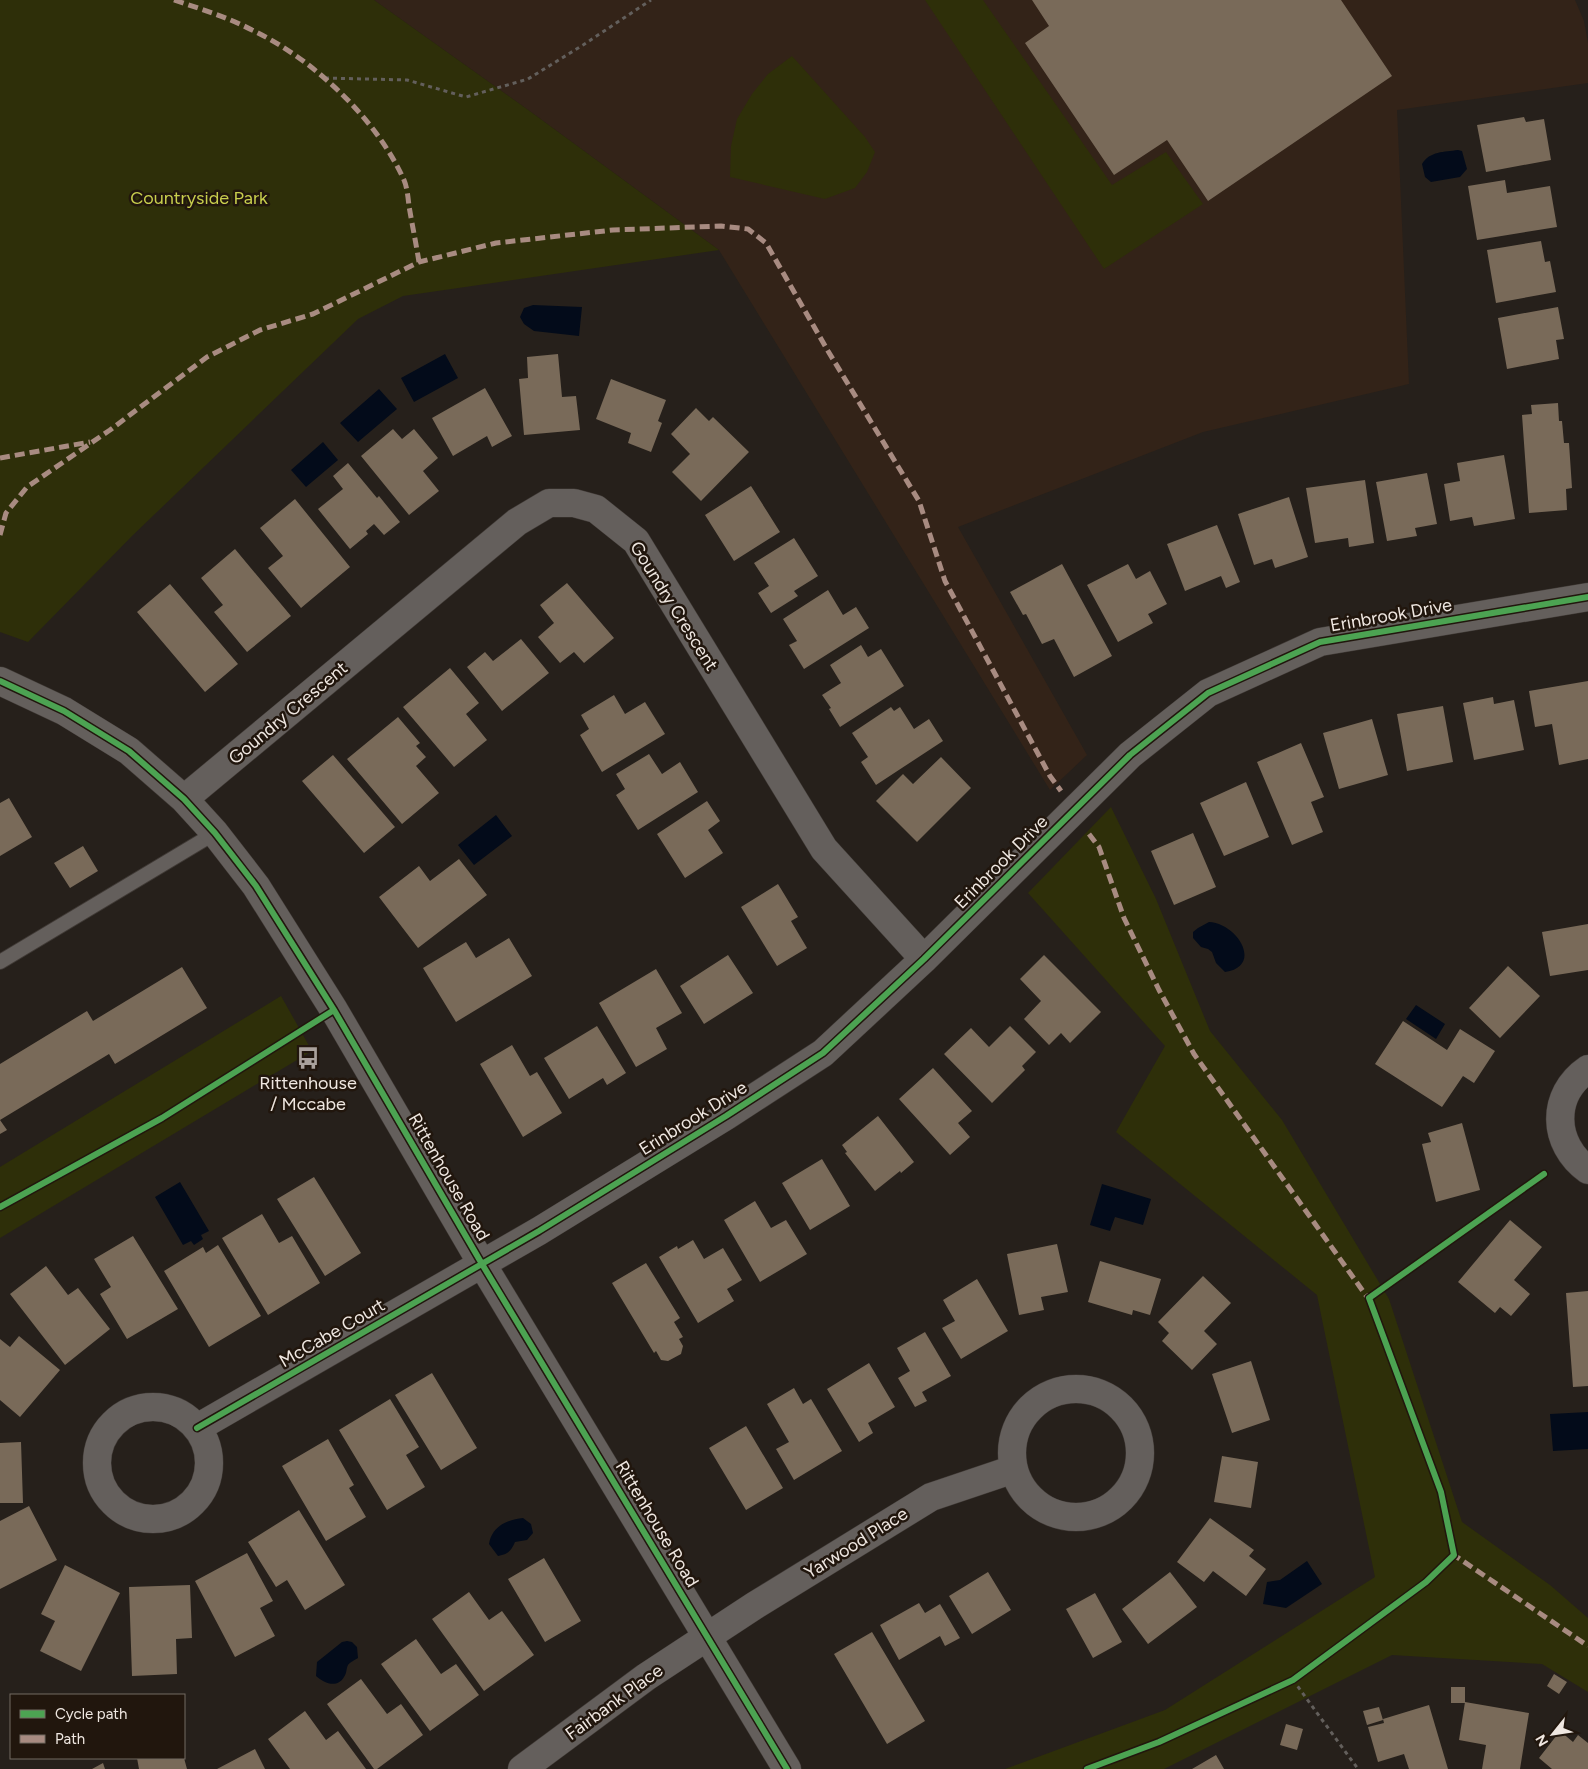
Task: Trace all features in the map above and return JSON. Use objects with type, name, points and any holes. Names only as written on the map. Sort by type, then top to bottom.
[{"type":"street","name":"Goundry Crescent","points":[[184,799],[517,522],[549,503],[574,502],[596,509],[636,541],[824,849],[924,959]]},
{"type":"street","name":"Erinbrook Drive","points":[[482,1264],[726,1116],[822,1054],[924,959],[1130,755],[1208,693],[1320,642],[1588,597]]},
{"type":"street","name":"Rittenhouse Road","points":[[0,681],[64,711],[129,751],[184,799],[215,833],[256,886],[334,1010],[482,1264],[787,1769]]},
{"type":"street","points":[[1588,1070],[1571,1085],[1564,1099],[1560,1119],[1561,1133],[1570,1152],[1577,1162],[1588,1170]]},
{"type":"street","name":"McCabe Court","points":[[197,1428],[482,1264]]},
{"type":"street","points":[[1079,1389],[1100,1394],[1116,1404],[1131,1420],[1139,1440],[1139,1463],[1134,1479],[1122,1498],[1108,1509],[1087,1516],[1069,1517],[1048,1511],[1023,1490],[1014,1469],[1012,1448],[1017,1426],[1030,1408],[1041,1399],[1062,1390],[1079,1389]]},
{"type":"street","points":[[145,1408],[164,1408],[182,1415],[197,1428],[209,1454],[209,1473],[197,1499],[182,1512],[161,1519],[141,1518],[123,1510],[109,1497],[99,1478],[97,1458],[101,1442],[112,1426],[127,1414],[145,1408]]},
{"type":"street","name":"Yarwood Place","points":[[707,1637],[931,1497],[1014,1469]]},
{"type":"street","name":"Fairbank Place","points":[[522,1769],[646,1677],[707,1637]]},
{"type":"lane","points":[[0,962],[215,833]]},
{"type":"path","points":[[325,78],[407,80],[466,97],[528,79],[651,0]]},
{"type":"path","points":[[1369,1298],[1544,1174]]},
{"type":"path","points":[[1293,1680],[1358,1769]]},
{"type":"shaded area","points":[[374,0],[1575,0],[1584,21],[1588,43],[1588,83],[1397,110],[1409,384],[1203,432],[958,527],[1087,755],[1050,790],[719,250]]},
{"type":"green space","name":"Countryside Park","points":[[0,0],[374,0],[719,250],[403,296],[358,319],[132,536],[28,642],[0,632]]},
{"type":"green space","points":[[925,0],[983,0],[1112,185],[1166,152],[1203,204],[1104,269]]},
{"type":"green space","points":[[792,56],[865,137],[875,152],[867,172],[855,188],[825,199],[730,177],[731,146],[737,119],[752,94],[768,74]]},
{"type":"green space","points":[[1111,807],[1156,899],[1210,1031],[1282,1120],[1389,1299],[1462,1522],[1550,1585],[1588,1618],[1588,1692],[1542,1664],[1392,1655],[1164,1769],[1005,1769],[1165,1710],[1375,1577],[1317,1295],[1116,1132],[1165,1046],[1028,893]]},
{"type":"green space","points":[[281,996],[312,1051],[0,1238],[0,1167]]},
{"type":"water","points":[[1462,151],[1467,169],[1460,177],[1431,182],[1425,177],[1422,164],[1425,160],[1433,154]]},
{"type":"water","points":[[533,305],[582,307],[579,336],[534,331],[524,324],[520,317],[524,308]]},
{"type":"water","points":[[445,354],[458,378],[414,402],[401,378]]},
{"type":"water","points":[[379,389],[397,409],[358,442],[340,423]]},
{"type":"water","points":[[323,442],[338,460],[306,487],[291,470]]},
{"type":"water","points":[[496,815],[512,836],[474,865],[458,845]]},
{"type":"water","points":[[1209,922],[1229,929],[1242,945],[1243,962],[1237,968],[1225,972],[1216,963],[1212,952],[1201,947],[1193,938],[1193,932]]},
{"type":"water","points":[[1416,1005],[1445,1024],[1436,1039],[1406,1019]]},
{"type":"water","points":[[180,1182],[209,1231],[201,1235],[203,1239],[194,1245],[191,1241],[183,1245],[155,1197]]},
{"type":"water","points":[[1102,1184],[1151,1199],[1143,1225],[1115,1217],[1110,1231],[1090,1225]]},
{"type":"water","points":[[1588,1412],[1588,1449],[1553,1451],[1550,1414]]},
{"type":"water","points":[[523,1518],[531,1524],[533,1533],[527,1540],[515,1542],[509,1552],[498,1556],[489,1544],[493,1533],[506,1522]]},
{"type":"water","points":[[1307,1561],[1322,1584],[1286,1608],[1263,1604],[1267,1582],[1280,1580]]},
{"type":"water","points":[[342,1642],[352,1642],[357,1647],[358,1658],[348,1665],[345,1676],[341,1681],[330,1684],[316,1676],[317,1662]]},
{"type":"building","points":[[1032,0],[1341,0],[1392,76],[1208,201],[1167,140],[1114,175],[1025,43],[1049,26]]},
{"type":"building","points":[[1524,117],[1526,122],[1544,119],[1551,160],[1486,172],[1477,125]]},
{"type":"building","points":[[1505,180],[1507,193],[1550,186],[1557,227],[1477,240],[1468,186]]},
{"type":"building","points":[[1541,241],[1545,262],[1550,261],[1556,292],[1496,303],[1487,250]]},
{"type":"building","points":[[1558,307],[1564,339],[1556,340],[1559,359],[1507,369],[1498,318]]},
{"type":"building","points":[[558,354],[562,397],[576,396],[580,430],[524,435],[519,379],[528,378],[527,357]]},
{"type":"building","points":[[611,379],[666,400],[658,421],[662,423],[651,452],[628,443],[631,433],[596,419]]},
{"type":"building","points":[[485,388],[512,436],[492,447],[487,436],[453,456],[432,418]]},
{"type":"building","points":[[1558,403],[1559,421],[1562,421],[1564,443],[1569,443],[1572,488],[1566,489],[1567,510],[1529,513],[1522,415],[1532,414],[1531,405]]},
{"type":"building","points":[[696,408],[709,421],[713,417],[749,452],[701,501],[672,472],[690,454],[671,434]]},
{"type":"building","points":[[393,429],[402,439],[414,429],[438,458],[423,471],[439,491],[409,515],[361,456]]},
{"type":"building","points":[[1504,455],[1515,519],[1474,526],[1472,517],[1450,521],[1444,484],[1460,481],[1457,463]]},
{"type":"building","points":[[348,463],[400,522],[384,535],[374,524],[366,531],[368,534],[350,549],[318,509],[343,489],[333,476]]},
{"type":"building","points":[[1427,473],[1437,524],[1415,528],[1417,536],[1387,541],[1376,482]]},
{"type":"building","points":[[1365,480],[1374,543],[1349,547],[1348,538],[1315,543],[1306,488]]},
{"type":"building","points":[[751,486],[780,532],[734,561],[705,515]]},
{"type":"building","points":[[1289,497],[1308,557],[1275,568],[1272,559],[1254,565],[1238,514]]},
{"type":"building","points":[[295,499],[350,567],[301,608],[268,568],[283,556],[260,528]]},
{"type":"building","points":[[1217,525],[1240,582],[1226,588],[1221,576],[1185,591],[1167,544]]},
{"type":"building","points":[[794,538],[818,576],[794,591],[798,596],[771,613],[758,593],[769,586],[754,563]]},
{"type":"building","points":[[235,549],[291,616],[247,652],[214,612],[223,605],[201,578]]},
{"type":"building","points":[[1062,564],[1112,656],[1074,677],[1054,639],[1042,644],[1026,614],[1023,615],[1010,592]]},
{"type":"building","points":[[1128,564],[1136,579],[1150,571],[1167,604],[1148,614],[1153,623],[1118,642],[1087,585]]},
{"type":"building","points":[[567,583],[614,638],[584,663],[574,652],[560,663],[538,637],[554,623],[540,605]]},
{"type":"building","points":[[170,584],[238,664],[205,692],[137,612]]},
{"type":"building","points":[[828,590],[843,615],[856,607],[869,628],[804,669],[789,645],[797,641],[783,619]]},
{"type":"building","points":[[521,639],[549,673],[502,711],[467,667],[485,652],[493,661]]},
{"type":"building","points":[[861,645],[868,657],[881,649],[904,686],[840,727],[822,695],[841,683],[830,665]]},
{"type":"building","points":[[450,668],[479,703],[466,714],[487,740],[454,767],[403,707]]},
{"type":"building","points":[[1588,681],[1588,759],[1559,765],[1552,724],[1535,727],[1529,691]]},
{"type":"building","points":[[614,695],[625,714],[645,702],[665,734],[602,772],[580,735],[589,729],[581,715]]},
{"type":"building","points":[[1493,697],[1494,704],[1514,700],[1524,750],[1474,760],[1463,703]]},
{"type":"building","points":[[1443,706],[1453,762],[1407,771],[1397,714]]},
{"type":"building","points":[[891,707],[894,711],[900,707],[914,729],[929,719],[943,741],[876,785],[861,762],[868,757],[852,733]]},
{"type":"building","points":[[398,717],[420,743],[416,746],[426,757],[416,766],[439,793],[402,824],[347,759]]},
{"type":"building","points":[[1372,719],[1388,775],[1339,789],[1323,733]]},
{"type":"building","points":[[1301,743],[1324,797],[1311,802],[1323,832],[1292,845],[1257,762]]},
{"type":"building","points":[[649,754],[662,774],[680,762],[698,792],[638,830],[616,795],[625,789],[616,774]]},
{"type":"building","points":[[333,755],[395,827],[364,853],[302,781]]},
{"type":"building","points":[[941,757],[971,788],[917,842],[876,801],[903,774],[913,784]]},
{"type":"building","points":[[1246,782],[1269,837],[1224,856],[1200,803]]},
{"type":"building","points":[[9,798],[32,837],[0,856],[0,803]]},
{"type":"building","points":[[707,801],[720,821],[708,830],[723,853],[685,878],[657,834]]},
{"type":"building","points":[[1193,833],[1216,887],[1174,905],[1151,851]]},
{"type":"building","points":[[83,846],[98,871],[70,888],[54,863]]},
{"type":"building","points":[[459,859],[487,895],[418,948],[379,897],[419,866],[430,881]]},
{"type":"building","points":[[778,884],[798,917],[791,921],[807,948],[777,966],[741,907]]},
{"type":"building","points":[[1588,924],[1588,970],[1550,976],[1542,932]]},
{"type":"building","points":[[509,938],[532,976],[456,1022],[423,968],[466,942],[476,958]]},
{"type":"building","points":[[728,955],[753,993],[704,1024],[680,986]]},
{"type":"building","points":[[1044,955],[1101,1012],[1070,1043],[1061,1033],[1049,1045],[1024,1019],[1041,1001],[1020,979]]},
{"type":"building","points":[[1508,966],[1540,996],[1500,1038],[1469,1008]]},
{"type":"building","points":[[182,967],[207,1008],[115,1064],[109,1054],[0,1120],[0,1064],[87,1011],[93,1021]]},
{"type":"building","points":[[656,969],[682,1013],[656,1028],[667,1049],[636,1067],[599,1003]]},
{"type":"building","points":[[1403,1021],[1447,1050],[1460,1029],[1495,1051],[1474,1083],[1463,1076],[1442,1107],[1375,1064]]},
{"type":"building","points":[[597,1026],[626,1073],[607,1085],[603,1078],[569,1099],[544,1058]]},
{"type":"building","points":[[1010,1026],[1036,1052],[1022,1066],[1025,1070],[992,1103],[944,1054],[971,1028],[989,1047]]},
{"type":"building","points":[[512,1045],[530,1076],[537,1072],[562,1113],[523,1137],[480,1064]]},
{"type":"building","points":[[933,1068],[972,1111],[958,1123],[970,1137],[950,1155],[899,1099]]},
{"type":"building","points":[[878,1116],[914,1162],[875,1191],[845,1153],[847,1152],[842,1145]]},
{"type":"building","points":[[0,1120],[7,1130],[0,1134]]},
{"type":"building","points":[[1462,1123],[1480,1190],[1436,1202],[1422,1144],[1431,1142],[1428,1133]]},
{"type":"building","points":[[822,1159],[850,1206],[810,1230],[782,1183]]},
{"type":"building","points":[[314,1177],[361,1253],[325,1276],[277,1199]]},
{"type":"building","points":[[755,1201],[771,1228],[786,1220],[807,1254],[760,1282],[724,1220]]},
{"type":"building","points":[[262,1214],[279,1243],[292,1236],[320,1283],[268,1315],[222,1238]]},
{"type":"building","points":[[1510,1220],[1542,1247],[1514,1280],[1530,1294],[1511,1316],[1500,1307],[1495,1313],[1458,1282]]},
{"type":"building","points":[[133,1236],[178,1309],[127,1339],[100,1294],[111,1287],[94,1259]]},
{"type":"building","points":[[693,1240],[704,1259],[723,1248],[742,1280],[727,1289],[734,1301],[698,1323],[659,1257],[677,1246],[678,1249]]},
{"type":"building","points":[[1057,1244],[1068,1292],[1041,1297],[1044,1310],[1019,1315],[1007,1254]]},
{"type":"building","points":[[218,1245],[261,1316],[209,1347],[164,1271],[203,1247],[206,1253]]},
{"type":"building","points":[[1100,1261],[1161,1279],[1150,1315],[1133,1310],[1132,1315],[1088,1302]]},
{"type":"building","points":[[646,1263],[680,1318],[674,1322],[683,1337],[679,1339],[683,1346],[681,1354],[668,1361],[661,1360],[656,1351],[654,1353],[612,1283]]},
{"type":"building","points":[[46,1266],[68,1295],[78,1288],[110,1329],[65,1365],[10,1294]]},
{"type":"building","points":[[1203,1276],[1231,1303],[1204,1331],[1217,1344],[1192,1370],[1162,1341],[1169,1333],[1158,1322]]},
{"type":"building","points":[[977,1279],[1008,1331],[961,1359],[942,1328],[955,1321],[943,1300]]},
{"type":"building","points":[[1588,1291],[1588,1386],[1573,1387],[1566,1293]]},
{"type":"building","points":[[925,1332],[951,1376],[922,1392],[927,1401],[915,1407],[898,1378],[910,1371],[897,1348]]},
{"type":"building","points":[[19,1336],[60,1370],[20,1417],[0,1400],[0,1339],[10,1347]]},
{"type":"building","points":[[1251,1361],[1270,1420],[1232,1433],[1212,1374]]},
{"type":"building","points":[[869,1363],[895,1407],[868,1423],[873,1433],[859,1442],[827,1389]]},
{"type":"building","points":[[432,1373],[477,1448],[441,1470],[395,1395]]},
{"type":"building","points":[[794,1388],[803,1404],[811,1399],[842,1451],[794,1480],[776,1449],[789,1442],[767,1404]]},
{"type":"building","points":[[390,1399],[419,1447],[406,1455],[425,1487],[387,1510],[339,1430]]},
{"type":"building","points":[[746,1426],[783,1488],[746,1510],[709,1448]]},
{"type":"building","points":[[328,1439],[354,1485],[349,1488],[366,1517],[326,1541],[282,1466]]},
{"type":"building","points":[[21,1442],[23,1503],[0,1503],[0,1443]]},
{"type":"building","points":[[1222,1456],[1258,1462],[1251,1508],[1214,1502]]},
{"type":"building","points":[[29,1506],[57,1560],[0,1589],[0,1521]]},
{"type":"building","points":[[299,1510],[345,1585],[305,1610],[287,1580],[276,1587],[248,1542]]},
{"type":"building","points":[[1210,1518],[1254,1550],[1249,1556],[1266,1569],[1246,1596],[1213,1571],[1204,1582],[1177,1562]]},
{"type":"building","points":[[247,1553],[273,1601],[260,1608],[275,1636],[235,1657],[195,1581]]},
{"type":"building","points":[[544,1558],[581,1621],[545,1642],[508,1579]]},
{"type":"building","points":[[65,1565],[120,1593],[81,1671],[40,1651],[55,1621],[41,1614]]},
{"type":"building","points":[[988,1572],[1011,1610],[972,1634],[949,1596]]},
{"type":"building","points":[[1170,1572],[1197,1607],[1148,1644],[1122,1609]]},
{"type":"building","points":[[190,1585],[192,1638],[176,1639],[177,1674],[132,1676],[129,1587]]},
{"type":"building","points":[[469,1592],[489,1620],[502,1611],[534,1655],[484,1691],[432,1619]]},
{"type":"building","points":[[1095,1593],[1122,1642],[1093,1658],[1066,1609]]},
{"type":"building","points":[[919,1603],[925,1613],[940,1604],[960,1638],[945,1646],[940,1636],[899,1660],[880,1625]]},
{"type":"building","points":[[872,1632],[925,1721],[887,1744],[834,1654]]},
{"type":"building","points":[[416,1639],[441,1674],[456,1664],[479,1695],[430,1731],[381,1664]]},
{"type":"building","points":[[1554,1674],[1567,1682],[1559,1694],[1547,1686]]},
{"type":"building","points":[[361,1679],[387,1714],[401,1704],[423,1735],[377,1769],[374,1769],[327,1704]]},
{"type":"building","points":[[1451,1687],[1465,1687],[1465,1703],[1451,1703]]},
{"type":"building","points":[[1465,1702],[1529,1713],[1520,1769],[1482,1769],[1486,1745],[1459,1740]]},
{"type":"building","points":[[1429,1705],[1448,1769],[1409,1769],[1404,1754],[1378,1762],[1368,1727],[1384,1723],[1383,1719]]},
{"type":"building","points":[[1379,1707],[1383,1720],[1367,1725],[1363,1711]]},
{"type":"building","points":[[305,1711],[326,1740],[338,1731],[366,1769],[290,1769],[268,1739]]},
{"type":"building","points":[[1286,1724],[1303,1729],[1297,1750],[1280,1745]]},
{"type":"building","points":[[1560,1731],[1573,1742],[1578,1735],[1588,1743],[1588,1769],[1552,1769],[1539,1758]]},
{"type":"building","points":[[255,1749],[265,1769],[217,1769]]},
{"type":"building","points":[[1216,1755],[1224,1769],[1192,1769]]},
{"type":"building","points":[[137,1759],[184,1759],[187,1769],[139,1769]]},
{"type":"building","points":[[103,1763],[105,1769],[92,1769]]},
{"type":"marked path","points":[[174,0],[233,21],[275,42],[320,74],[360,113],[377,134],[404,180],[419,262]]},
{"type":"marked path","points":[[0,535],[6,513],[27,487],[110,430],[207,357],[260,330],[313,314],[419,262],[496,243],[613,230],[721,226],[748,229],[766,243],[828,351],[919,501],[945,581],[1050,776],[1061,791]]},
{"type":"marked path","points":[[0,458],[90,442]]},
{"type":"marked path","points":[[1089,834],[1099,847],[1124,918],[1159,990],[1194,1054],[1370,1301]]},
{"type":"marked path","points":[[1453,1552],[1454,1555],[1588,1646]]},
{"type":"cycle path","points":[[197,1428],[539,1231],[726,1116],[823,1053],[924,959],[1130,755],[1208,693],[1320,642],[1588,597]]},
{"type":"cycle path","points":[[0,681],[64,711],[129,751],[184,799],[215,833],[256,886],[334,1010],[482,1264],[787,1769]]},
{"type":"cycle path","points":[[0,1207],[162,1118],[334,1010]]},
{"type":"cycle path","points":[[1087,1769],[1159,1742],[1293,1680],[1426,1582],[1454,1555],[1441,1492],[1369,1298],[1544,1174]]},
{"type":"place","name":"Rittenhouse / Mccabe","points":[[308,1058]]}]
